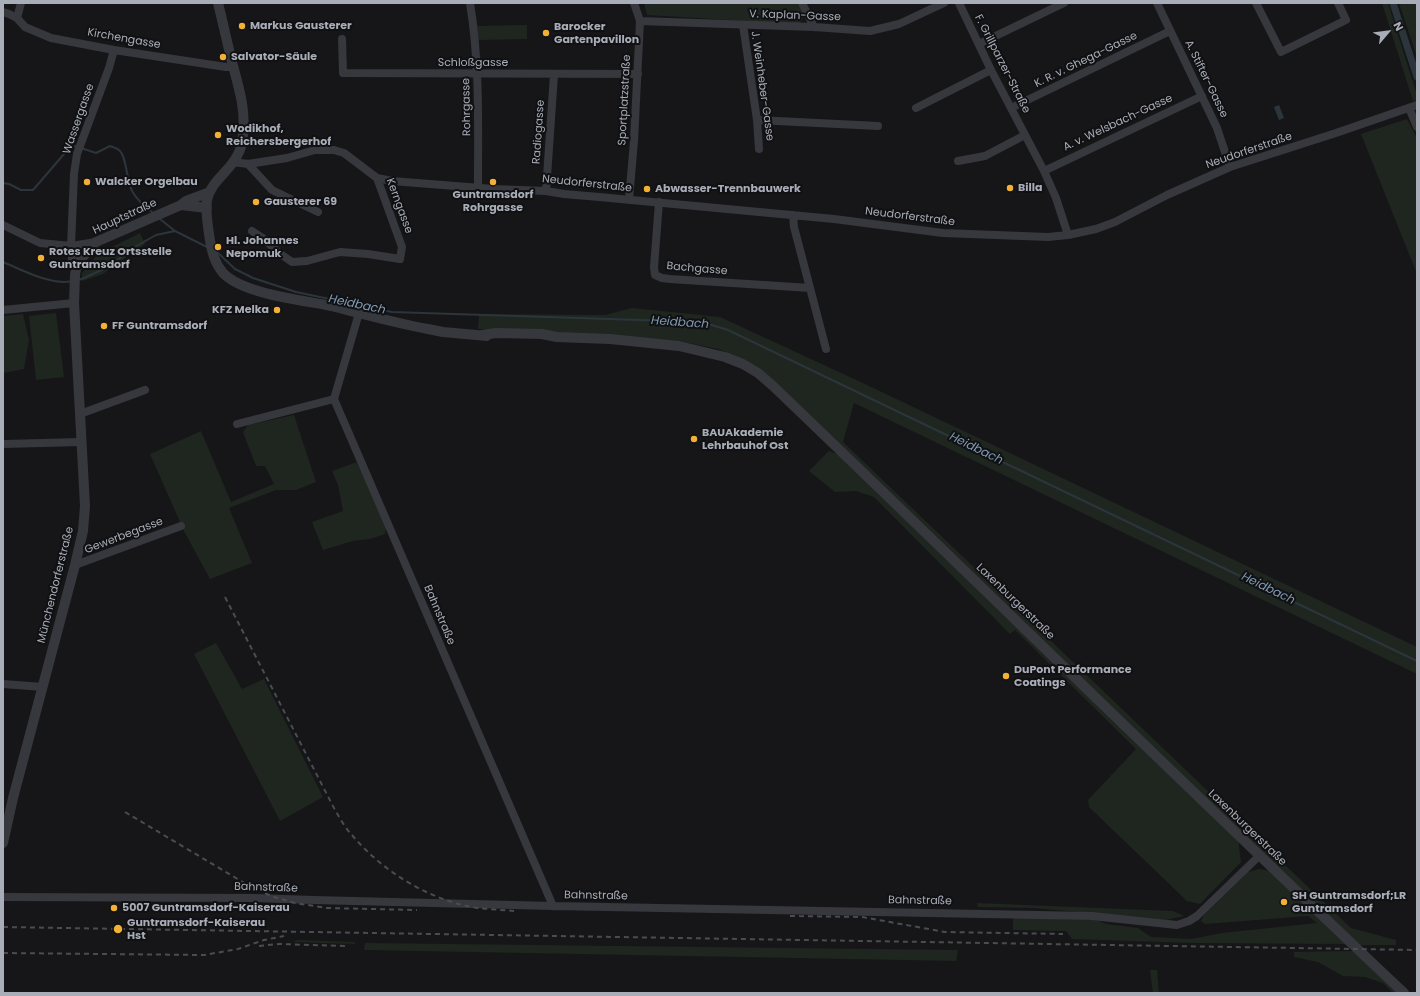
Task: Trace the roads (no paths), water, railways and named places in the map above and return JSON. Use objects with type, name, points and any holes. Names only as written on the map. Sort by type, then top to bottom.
[{"type":"street","points":[[17,18],[21,3]]},
{"type":"street","points":[[218,3],[238,84],[244,117],[244,132],[241,148],[233,162]]},
{"type":"street","name":"Rohrgasse","points":[[470,3],[477,74],[478,187]]},
{"type":"street","name":"Sportplatzstraße","points":[[629,200],[638,74],[640,21],[634,3]]},
{"type":"street","points":[[802,3],[814,27]]},
{"type":"street","name":"V. Kaplan-Gasse","points":[[640,21],[814,27],[870,31],[899,24],[944,3]]},
{"type":"street","name":"F. Grillparzer-Straße","points":[[959,3],[991,70],[1044,171],[1056,198],[1068,235]]},
{"type":"street","points":[[979,44],[1064,3]]},
{"type":"street","name":"A. Stifter-Gasse","points":[[1157,3],[1217,128],[1230,167]]},
{"type":"street","points":[[1256,3],[1281,52],[1346,20],[1338,3]]},
{"type":"street","name":"Kirchengasse","points":[[3,12],[17,18],[25,28],[50,38],[114,50],[233,67]]},
{"type":"street","name":"J. Weinheber-Gasse","points":[[743,25],[757,120],[759,149]]},
{"type":"street","name":"K. R. v. Ghega-Gasse","points":[[1011,108],[1170,31]]},
{"type":"street","name":"Schloßgasse","points":[[342,39],[343,73],[554,75],[638,74]]},
{"type":"street","name":"Wassergasse","points":[[75,277],[71,246],[74,174],[77,154],[109,68],[114,50]]},
{"type":"street","points":[[916,108],[991,70]]},
{"type":"street","name":"Radiogasse","points":[[546,191],[554,75]]},
{"type":"street","name":"A. v. Welsbach-Gasse","points":[[1044,171],[1202,96]]},
{"type":"street","points":[[1413,106],[1417,127]]},
{"type":"street","name":"Neudorferstraße","points":[[377,178],[392,181],[493,189],[546,191],[564,194],[793,215],[943,233],[1048,237],[1068,235],[1096,229],[1115,222],[1166,195],[1230,167],[1336,133],[1413,106]]},
{"type":"street","points":[[757,120],[878,126]]},
{"type":"street","points":[[958,161],[985,156],[1025,135]]},
{"type":"street","name":"Kerngasse","points":[[233,162],[248,164],[287,158],[315,150],[329,150],[344,153],[377,178],[402,247],[400,260],[368,254],[340,252],[307,261],[292,262],[252,231]]},
{"type":"street","name":"Laxenburgerstraße","points":[[233,162],[220,176],[210,192],[207,201],[210,241],[213,256],[217,265],[224,274],[251,289],[272,295],[443,332],[482,335],[496,333],[535,334],[679,346],[725,356],[743,364],[758,374],[773,386],[911,518],[1259,856],[1404,993]]},
{"type":"street","points":[[248,164],[272,190],[318,212]]},
{"type":"street","name":"Hauptstraße","points":[[75,277],[81,259],[96,242],[181,205],[186,201],[210,192]]},
{"type":"street","name":"Bachgasse","points":[[659,202],[654,267],[655,275],[670,279],[810,288]]},
{"type":"street","name":"Hauptstraße","points":[[181,205],[207,208]]},
{"type":"street","points":[[793,215],[794,227],[826,349]]},
{"type":"street","points":[[3,225],[40,243],[71,246],[96,242]]},
{"type":"street","points":[[3,310],[74,303],[75,277]]},
{"type":"street","name":"Münchendorferstraße","points":[[3,843],[13,798],[83,531],[85,506],[74,303]]},
{"type":"street","points":[[238,424],[334,399],[359,313]]},
{"type":"street","points":[[80,414],[145,390]]},
{"type":"street","name":"Bahnstraße","points":[[334,399],[553,906]]},
{"type":"street","points":[[3,444],[81,442]]},
{"type":"street","name":"Gewerbegasse","points":[[75,565],[181,526]]},
{"type":"street","points":[[3,684],[43,687]]},
{"type":"street","name":"Bahnstraße","points":[[3,897],[254,898],[553,906],[1092,916],[1177,926],[1197,916],[1259,856]]},
{"type":"waterway","points":[[1393,3],[1417,77]]},
{"type":"waterway","name":"Heidbach","points":[[3,183],[9,184],[21,190],[33,190],[64,154],[75,146],[77,147]]},
{"type":"waterway","name":"Heidbach","points":[[81,148],[96,153],[110,146],[119,150],[124,158],[132,191],[141,203],[153,213]]},
{"type":"waterway","name":"Heidbach","points":[[160,219],[175,231],[209,248]]},
{"type":"waterway","points":[[79,280],[110,266],[131,249],[156,235],[175,231]]},
{"type":"waterway","name":"Heidbach","points":[[216,251],[235,269],[253,278],[296,292],[392,312],[702,322],[728,330],[1417,661]]},
{"type":"waterway","points":[[3,262],[46,279],[64,282],[72,281]]},
{"type":"railway","points":[[225,597],[335,810],[347,829],[364,848],[393,872],[425,891],[459,904],[477,908],[514,911]]},
{"type":"railway","points":[[125,812],[246,884],[271,896],[295,903],[327,908],[417,910]]},
{"type":"railway","points":[[790,916],[862,917],[945,932],[1063,934]]},
{"type":"railway","points":[[3,927],[1417,950]]},
{"type":"railway","points":[[3,953],[204,955],[238,949],[264,940],[284,936]]},
{"type":"railway","points":[[259,946],[279,944],[345,946]]},
{"type":"place","name":"Markus Gausterer","points":[[242,26]]},
{"type":"place","name":"Barocker Gartenpavillon","points":[[546,33]]},
{"type":"place","name":"Salvator-Säule","points":[[223,57]]},
{"type":"place","name":"Wodikhof, Reichersbergerhof","points":[[218,135]]},
{"type":"place","name":"Walcker Orgelbau","points":[[87,182]]},
{"type":"place","name":"Guntramsdorf Rohrgasse","points":[[493,182]]},
{"type":"place","name":"Billa","points":[[1010,188]]},
{"type":"place","name":"Abwasser-Trennbauwerk","points":[[647,189]]},
{"type":"place","name":"Gausterer 69","points":[[256,202]]},
{"type":"place","name":"Hl. Johannes Nepomuk","points":[[218,247]]},
{"type":"place","name":"Rotes Kreuz Ortsstelle Guntramsdorf","points":[[41,258]]},
{"type":"place","name":"KFZ Melka","points":[[277,310]]},
{"type":"place","name":"FF Guntramsdorf","points":[[104,326]]},
{"type":"place","name":"BAUAkademie Lehrbauhof Ost","points":[[694,439]]},
{"type":"place","name":"DuPont Performance Coatings","points":[[1006,676]]},
{"type":"place","name":"SH Guntramsdorf;LR Guntramsdorf","points":[[1284,902]]},
{"type":"place","name":"5007 Guntramsdorf-Kaiserau","points":[[114,908]]},
{"type":"place","name":"Guntramsdorf-Kaiserau Hst","points":[[118,929]]}]
